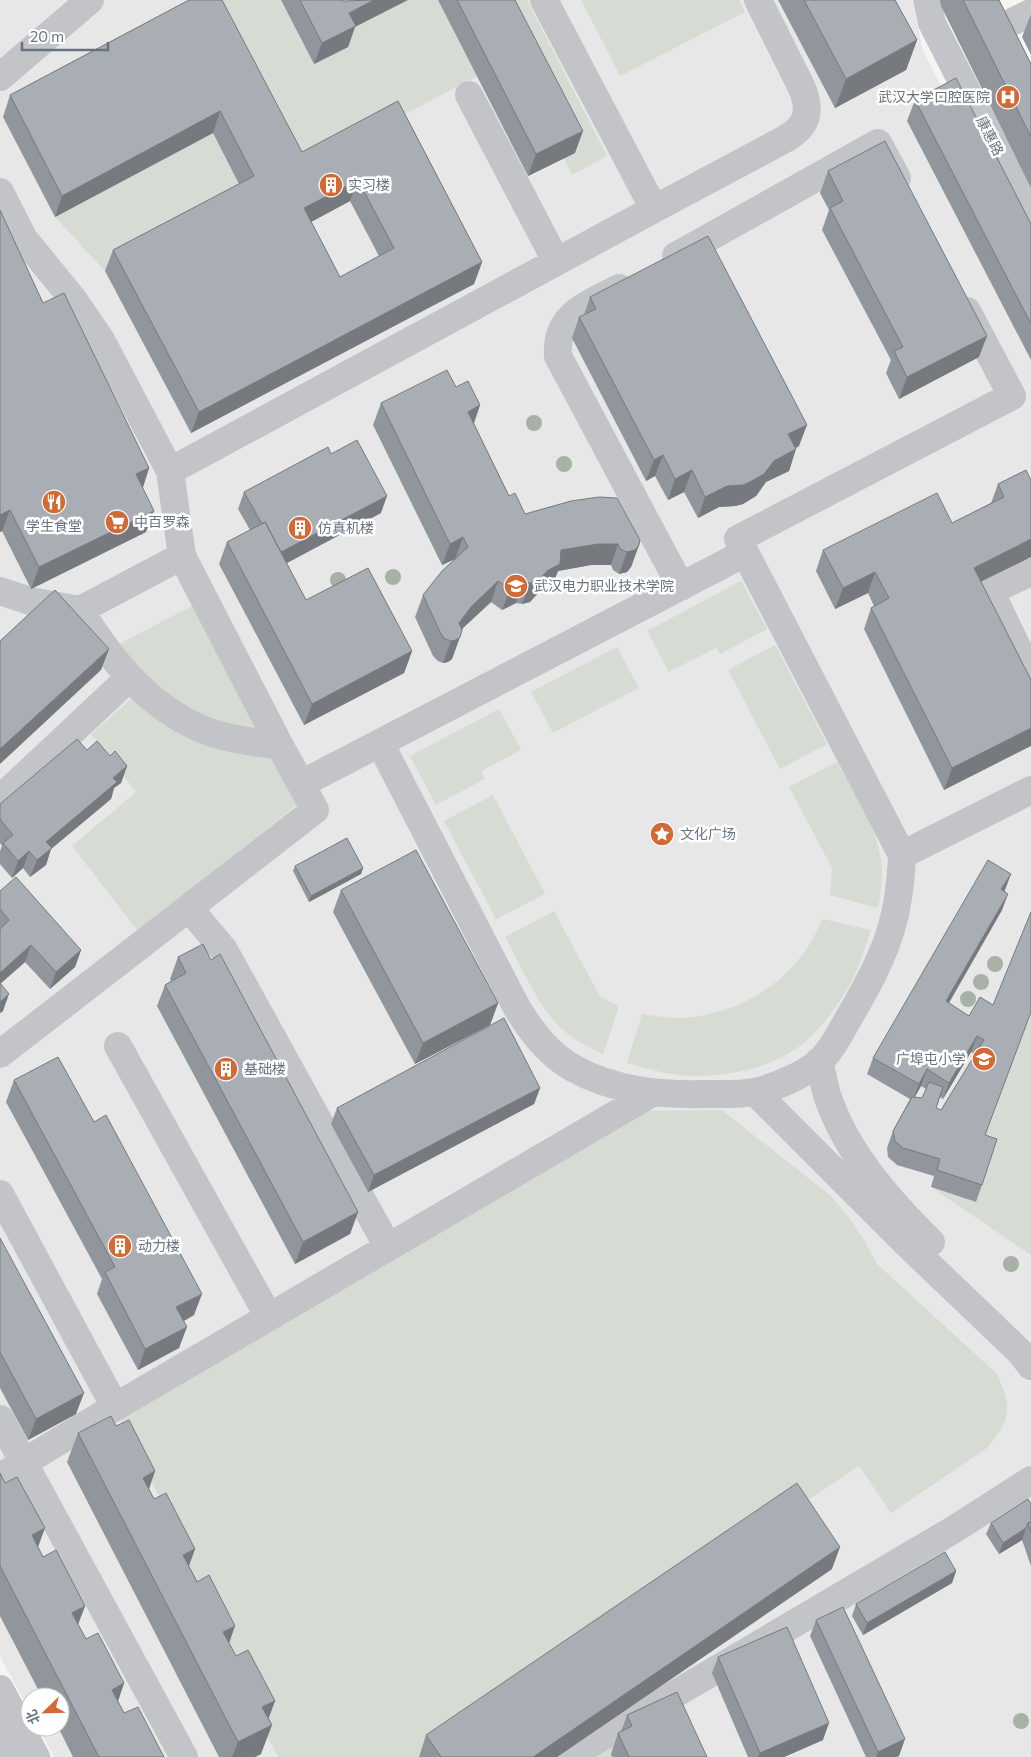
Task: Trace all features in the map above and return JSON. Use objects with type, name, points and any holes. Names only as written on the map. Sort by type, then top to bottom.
[{"type":"street","points":[[0,77],[90,0]]},
{"type":"street","points":[[544,0],[654,209]]},
{"type":"street","points":[[170,471],[796,132],[806,119],[806,97],[758,0]]},
{"type":"street","name":"康惠路","points":[[927,0],[932,23],[1031,217]]},
{"type":"street","points":[[469,95],[556,261]]},
{"type":"street","points":[[681,587],[558,356],[560,331],[569,318],[581,309],[878,143],[910,204]]},
{"type":"street","points":[[0,192],[24,239],[73,300],[101,340],[170,471],[182,556],[315,810],[0,1054]]},
{"type":"street","points":[[380,743],[517,1008],[530,1029],[554,1055],[573,1068],[621,1087],[652,1093],[732,1094],[755,1092],[782,1083],[819,1061],[835,1042],[860,999],[881,955],[893,924],[898,900],[902,855],[738,539],[1012,396],[956,291]]},
{"type":"street","points":[[301,784],[745,553]]},
{"type":"street","points":[[0,591],[30,601],[80,610],[182,556]]},
{"type":"street","points":[[1031,572],[990,591],[1031,676]]},
{"type":"street","points":[[80,610],[106,650],[129,678],[172,713],[201,728],[236,738],[280,746]]},
{"type":"street","points":[[0,799],[129,678]]},
{"type":"street","points":[[902,855],[1031,790]]},
{"type":"street","points":[[189,908],[224,950],[388,1246]]},
{"type":"street","points":[[118,1046],[269,1317]]},
{"type":"street","points":[[819,1061],[827,1095],[841,1127],[860,1160],[910,1220],[1031,1338]]},
{"type":"street","points":[[755,1092],[907,1244],[1020,1352],[1031,1366]]},
{"type":"street","points":[[0,1477],[388,1246],[652,1093]]},
{"type":"street","points":[[0,1194],[115,1407]]},
{"type":"street","points":[[0,1420],[184,1757]]},
{"type":"street","points":[[573,1754],[953,1530],[1031,1480]]},
{"type":"street","points":[[0,1689],[36,1757]]},
{"type":"street","points":[[0,1729],[13,1757]]},
{"type":"shaded area","name":"武汉电力职业技术学院","points":[[0,0],[912,0],[923,51],[1031,261],[1031,1757],[54,1757],[43,1737],[70,1737],[70,1687],[20,1687],[20,1693],[0,1656]]},
{"type":"shaded area","points":[[221,0],[281,0],[341,34],[408,0],[438,0],[477,76],[294,173]]},
{"type":"shaded area","points":[[495,0],[527,0],[607,156],[572,175],[564,158],[574,153]]},
{"type":"shaded area","points":[[581,0],[739,0],[745,12],[620,76]]},
{"type":"shaded area","points":[[213,133],[246,197],[105,271],[55,217]]},
{"type":"shaded area","points":[[741,581],[767,629],[720,654],[716,648],[669,672],[647,631]]},
{"type":"shaded area","points":[[192,606],[297,805],[138,931],[72,846],[136,792],[91,734],[151,682],[119,644]]},
{"type":"shaded area","points":[[775,645],[827,744],[780,769],[728,670]]},
{"type":"shaded area","points":[[617,647],[639,688],[553,733],[531,692]]},
{"type":"shaded area","points":[[499,709],[521,750],[481,771],[485,779],[436,805],[410,756]]},
{"type":"shaded area","points":[[837,762],[870,822],[879,848],[882,873],[878,908],[830,895],[832,868],[789,787]]},
{"type":"shaded area","points":[[493,795],[545,894],[496,919],[444,821]]},
{"type":"shaded area","points":[[554,911],[597,991],[602,998],[619,1006],[603,1055],[573,1038],[555,1022],[531,987],[505,937]]},
{"type":"shaded area","points":[[823,919],[871,930],[858,968],[832,1013],[820,1028],[793,1051],[760,1066],[742,1071],[706,1076],[666,1073],[627,1063],[642,1014],[676,1018],[698,1016],[731,1008],[746,1001],[761,993],[788,972],[806,950]]},
{"type":"shaded area","points":[[1031,1013],[1031,1255],[931,1187],[975,1202],[982,1142]]},
{"type":"shaded area","points":[[722,1110],[831,1196],[850,1219],[877,1264],[996,1373],[1005,1395],[1007,1412],[1005,1421],[995,1438],[987,1448],[891,1513],[859,1466],[793,1510],[832,1569],[658,1688],[611,1755],[612,1757],[278,1757],[199,1605],[169,1515],[119,1418],[642,1111]]},
{"type":"building","points":[[189,0],[222,0],[302,152],[398,101],[482,262],[199,412],[113,250],[254,176],[220,111],[62,196],[10,95]],"holes":[[[358,180],[394,248],[340,277],[304,208]]]},
{"type":"building","points":[[300,0],[374,0],[349,13],[356,26],[322,43]]},
{"type":"building","points":[[457,0],[515,0],[583,131],[536,154]]},
{"type":"building","points":[[804,0],[895,0],[917,40],[846,79]]},
{"type":"building","points":[[963,0],[999,0],[1031,64],[1031,137]]},
{"type":"building","points":[[956,78],[1031,224],[1031,324],[915,100]]},
{"type":"building","points":[[885,141],[987,336],[907,377],[894,351],[903,347],[830,208],[843,201],[828,171]]},
{"type":"building","points":[[0,210],[43,303],[64,293],[149,468],[136,474],[154,511],[39,567],[10,510],[0,515]]},
{"type":"building","points":[[708,236],[807,425],[788,434],[796,449],[774,461],[764,474],[743,485],[727,486],[705,497],[692,470],[675,479],[663,455],[654,460],[579,317],[596,309],[590,297]]},
{"type":"building","points":[[447,370],[456,387],[468,381],[480,405],[468,412],[509,496],[515,493],[525,514],[571,501],[599,497],[617,498],[640,540],[635,550],[627,552],[620,549],[618,544],[598,544],[561,550],[560,564],[547,571],[538,581],[523,582],[510,589],[498,581],[471,607],[459,623],[462,630],[460,637],[451,641],[445,639],[441,634],[423,595],[442,571],[468,547],[463,537],[450,544],[381,403]]},
{"type":"building","name":"仿真机楼","points":[[357,440],[387,496],[281,552],[265,522],[262,524],[244,492],[328,447],[331,454]]},
{"type":"building","points":[[1026,470],[1031,480],[1031,539],[974,568],[1031,680],[1031,728],[952,768],[871,608],[889,598],[875,572],[843,588],[823,550],[937,493],[952,523],[1004,497],[998,484]]},
{"type":"building","points":[[265,522],[306,600],[368,568],[412,651],[312,704],[227,542]]},
{"type":"building","points":[[55,590],[109,649],[0,749],[0,641]]},
{"type":"building","points":[[77,739],[87,750],[97,741],[110,756],[115,751],[127,766],[113,778],[117,782],[46,842],[52,848],[37,860],[29,851],[18,861],[3,843],[13,835],[0,819],[0,804]]},
{"type":"building","points":[[347,838],[363,868],[311,896],[295,866]]},
{"type":"building","points":[[416,850],[498,1003],[423,1043],[341,890]]},
{"type":"building","points":[[988,860],[1011,874],[1001,889],[1008,894],[946,1001],[969,1016],[980,997],[993,1005],[1031,912],[1031,1012],[985,1135],[997,1139],[982,1185],[937,1170],[940,1159],[903,1148],[895,1141],[893,1131],[912,1097],[922,1098],[929,1082],[943,1087],[936,1108],[941,1110],[984,1040],[977,1036],[949,1083],[927,1069],[919,1084],[873,1058]]},
{"type":"building","points":[[16,877],[81,950],[56,972],[31,945],[0,973],[0,929],[9,920],[0,909],[0,891]]},
{"type":"building","name":"基础楼","points":[[203,944],[211,960],[220,954],[358,1212],[303,1242],[165,985],[186,973],[178,957]]},
{"type":"building","points":[[0,983],[9,994],[0,1002]]},
{"type":"building","points":[[504,1018],[540,1088],[374,1175],[337,1108]]},
{"type":"building","name":"动力楼","points":[[58,1057],[94,1122],[106,1115],[202,1294],[176,1307],[187,1327],[145,1349],[105,1272],[115,1267],[14,1080]]},
{"type":"building","points":[[0,1238],[84,1393],[36,1419],[0,1352]]},
{"type":"building","points":[[111,1416],[116,1426],[129,1420],[155,1471],[143,1478],[154,1499],[166,1493],[195,1549],[183,1555],[197,1582],[209,1575],[235,1626],[223,1632],[236,1656],[248,1650],[275,1701],[262,1707],[272,1725],[238,1742],[78,1433]]},
{"type":"building","points":[[0,1473],[5,1483],[17,1477],[45,1528],[32,1535],[43,1557],[56,1550],[85,1606],[72,1613],[86,1639],[98,1633],[124,1683],[112,1690],[124,1713],[138,1707],[164,1757],[99,1757],[70,1701],[70,1687],[63,1687],[0,1566]]},
{"type":"building","points":[[797,1483],[840,1547],[533,1757],[441,1757],[426,1735]]},
{"type":"building","points":[[1028,1499],[1031,1504],[1031,1522],[1028,1523],[1026,1528],[1003,1543],[991,1523]]},
{"type":"building","points":[[945,1552],[956,1571],[867,1623],[856,1604]]},
{"type":"building","points":[[843,1607],[905,1739],[878,1752],[816,1620]]},
{"type":"building","points":[[787,1627],[829,1723],[760,1753],[718,1657]]},
{"type":"building","points":[[677,1692],[707,1757],[629,1757],[618,1733],[632,1726],[627,1715]]},
{"type":"place","name":"武汉大学口腔医院","points":[[1008,97]]},
{"type":"place","name":"实习楼","points":[[331,185]]},
{"type":"place","name":"学生食堂","points":[[54,502]]},
{"type":"place","name":"中百罗森","points":[[117,522]]},
{"type":"place","name":"仿真机楼","points":[[300,528]]},
{"type":"place","name":"武汉电力职业技术学院","points":[[516,586]]},
{"type":"place","name":"文化广场","points":[[662,834]]},
{"type":"place","name":"广埠屯小学","points":[[984,1059]]},
{"type":"place","name":"基础楼","points":[[226,1069]]},
{"type":"place","name":"动力楼","points":[[120,1246]]}]
